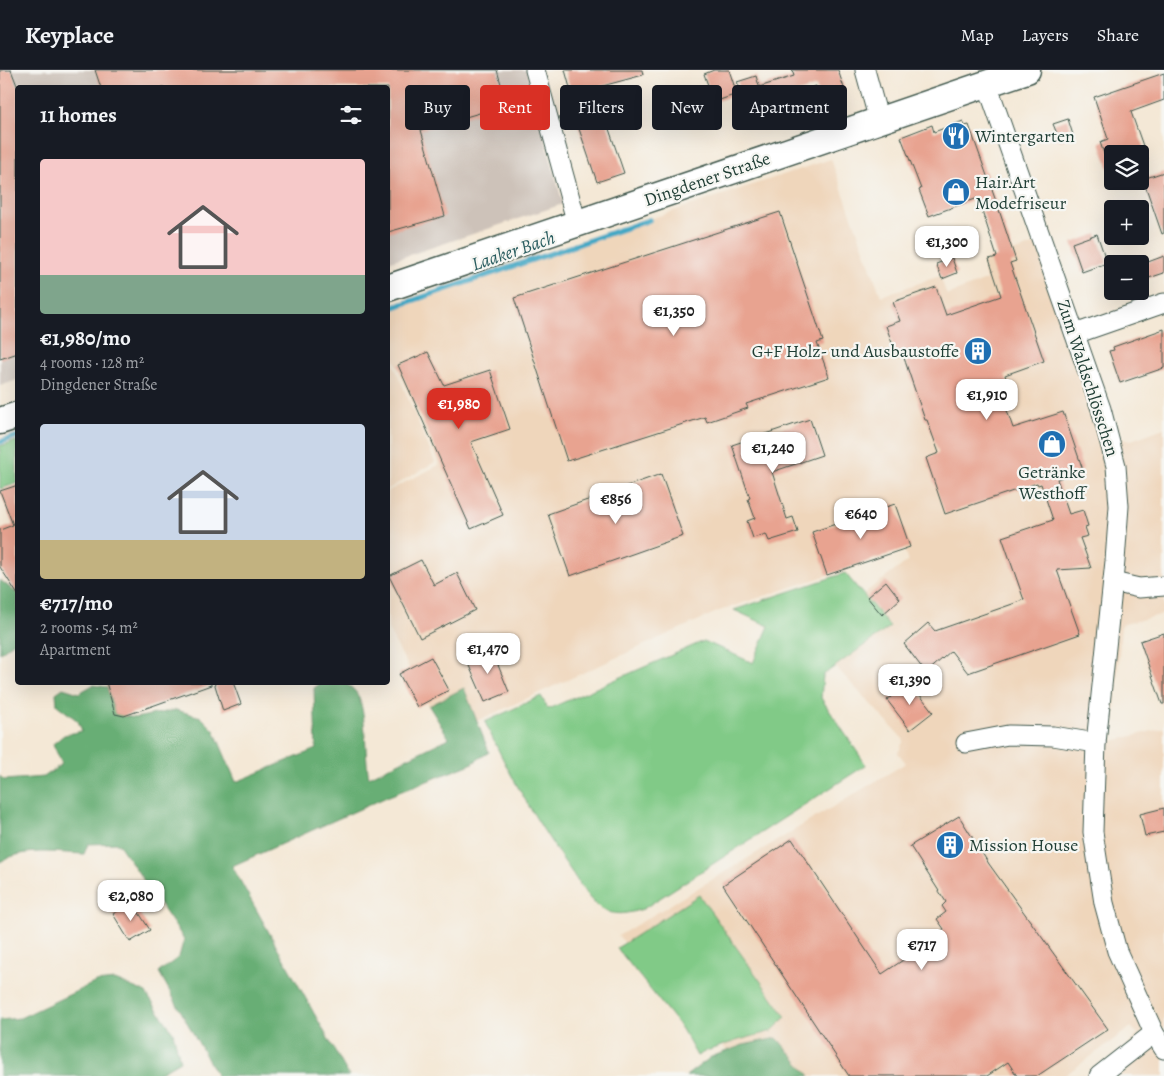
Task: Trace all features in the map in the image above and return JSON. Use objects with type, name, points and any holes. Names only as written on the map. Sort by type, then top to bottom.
[{"type":"main road","name":"Dingdener Straße","points":[[390,287],[1027,70]]},
{"type":"main road","points":[[0,421],[15,416]]},
{"type":"street","points":[[535,70],[577,224]]},
{"type":"street","points":[[865,70],[879,121]]},
{"type":"street","name":"Zum Waldschlösschen","points":[[987,84],[1101,410],[1116,466],[1119,506],[1096,744],[1093,832],[1104,903],[1117,950],[1154,1033],[1164,1049]]},
{"type":"street","points":[[1075,334],[1164,303]]},
{"type":"street","points":[[1113,582],[1139,588],[1164,586]]},
{"type":"street","points":[[966,742],[1008,735],[1053,736],[1096,744]]},
{"type":"street","points":[[1099,1076],[1154,1033]]},
{"type":"shaded area","points":[[0,70],[526,70],[530,85],[480,85],[480,130],[543,130],[563,204],[390,261],[390,85],[15,85],[15,381],[0,386]]},
{"type":"shaded area","points":[[831,159],[881,296],[940,276],[947,295],[986,280],[982,262],[1040,243],[1102,431],[1129,441],[1164,428],[1164,614],[1121,625],[1113,741],[1164,728],[1164,1076],[1099,1076],[1138,1034],[1131,1027],[1064,1076],[810,1076],[777,1038],[743,1045],[727,1051],[650,966],[618,936],[906,763],[898,753],[904,740],[834,665],[866,592],[908,561],[904,550],[719,611],[477,721],[464,688],[429,706],[390,633],[390,490],[439,465],[390,350],[390,310],[574,244]]},
{"type":"shaded area","points":[[390,356],[435,462],[390,488]]},
{"type":"green space","points":[[15,442],[15,484],[0,489],[0,446]]},
{"type":"green space","points":[[845,573],[890,627],[823,675],[821,698],[866,765],[643,909],[617,914],[597,906],[582,888],[537,819],[514,781],[485,722],[541,696],[548,709],[704,641],[753,663],[769,626],[734,610]]},
{"type":"green space","points":[[0,580],[15,592],[15,642],[0,653]]},
{"type":"green space","points":[[93,685],[107,687],[115,714],[135,718],[176,710],[201,717],[214,730],[236,782],[316,749],[314,688],[318,685],[347,685],[354,690],[362,707],[364,718],[369,777],[449,738],[429,706],[464,688],[489,752],[471,764],[389,796],[232,866],[349,1076],[217,1076],[159,972],[179,957],[184,939],[118,843],[88,844],[84,854],[30,853],[10,857],[0,862],[0,776],[4,780],[44,777],[62,764],[53,744],[64,735],[82,731],[78,721],[57,705],[56,693],[63,688],[79,693]]},
{"type":"green space","points":[[699,895],[786,1017],[772,1031],[706,1051],[697,1056],[682,1029],[617,948]]},
{"type":"green space","points":[[115,980],[145,992],[173,1032],[180,1061],[154,1076],[0,1076],[0,1020],[20,1018],[96,982]]},
{"type":"green space","points":[[777,1038],[810,1076],[686,1076],[711,1057],[743,1045]]},
{"type":"building","points":[[0,70],[11,70],[17,85],[15,85],[15,354],[0,359]]},
{"type":"building","points":[[95,70],[497,70],[501,85],[480,85],[480,113],[470,116],[470,85],[405,85],[405,130],[421,130],[445,216],[390,231],[390,85],[100,85]]},
{"type":"building","points":[[565,70],[642,70],[643,75],[606,85],[569,85]]},
{"type":"building","points":[[714,70],[729,70],[734,85],[732,85],[732,96],[722,99],[722,85],[708,85],[704,74]]},
{"type":"building","points":[[792,70],[838,70],[843,85],[765,85],[794,76]]},
{"type":"building","points":[[1164,73],[1164,100],[1131,112],[1143,145],[1104,145],[1104,154],[1100,142],[1108,139],[1094,97]]},
{"type":"building","points":[[756,76],[759,85],[738,85],[737,82]]},
{"type":"building","points":[[1068,119],[1073,135],[1060,141],[1053,124]]},
{"type":"building","points":[[963,121],[965,126],[969,125],[998,207],[1016,261],[1010,263],[1044,361],[1005,375],[1010,390],[1001,393],[1013,428],[1063,412],[1083,470],[1057,479],[1069,514],[1083,510],[1088,526],[1085,527],[1088,536],[1080,538],[1091,568],[1057,570],[1080,634],[968,673],[951,651],[926,673],[904,644],[928,623],[935,631],[1024,600],[1002,537],[1053,520],[1041,484],[1038,485],[1037,483],[945,514],[926,458],[939,453],[927,420],[925,420],[903,355],[897,357],[886,326],[900,321],[893,302],[936,287],[946,315],[1001,296],[989,259],[997,257],[978,198],[929,216],[901,137],[932,125],[934,132]]},
{"type":"building","points":[[579,130],[609,130],[624,173],[597,182]]},
{"type":"building","points":[[1164,172],[1164,233],[1162,234],[1147,190],[1149,190],[1149,177]]},
{"type":"building","points":[[780,212],[823,341],[817,343],[829,377],[746,404],[748,408],[707,422],[705,417],[567,461],[514,298]]},
{"type":"building","points":[[1097,234],[1104,255],[1104,264],[1082,272],[1072,243]]},
{"type":"building","points":[[1164,256],[1164,273],[1149,278],[1149,262]]},
{"type":"building","points":[[952,258],[957,273],[942,279],[936,264]]},
{"type":"building","points":[[1164,329],[1164,368],[1120,383],[1109,351],[1114,350],[1113,347]]},
{"type":"building","points":[[428,352],[444,385],[490,370],[510,429],[471,442],[503,515],[471,529],[398,365]]},
{"type":"building","points":[[810,419],[822,455],[772,472],[787,519],[793,517],[798,532],[769,541],[766,534],[753,538],[747,521],[755,518],[732,445]]},
{"type":"building","points":[[661,474],[683,536],[570,576],[548,514]]},
{"type":"building","points":[[15,486],[15,590],[0,567],[0,530],[13,525],[0,491]]},
{"type":"building","points":[[895,504],[910,547],[827,575],[812,532]]},
{"type":"building","points":[[421,560],[434,585],[457,573],[475,610],[420,638],[390,576]]},
{"type":"building","points":[[886,581],[900,599],[882,615],[867,597]]},
{"type":"building","points":[[1164,633],[1164,704],[1162,704],[1140,641]]},
{"type":"building","points":[[491,648],[509,692],[485,702],[466,659]]},
{"type":"building","points":[[431,657],[449,690],[417,707],[399,674]]},
{"type":"building","points":[[910,682],[933,712],[910,730],[887,700]]},
{"type":"building","points":[[107,685],[211,685],[124,716],[115,714]]},
{"type":"building","points":[[215,685],[234,685],[241,704],[223,711]]},
{"type":"building","points":[[1164,808],[1164,832],[1145,836],[1140,814]]},
{"type":"building","points":[[959,816],[989,864],[1108,1029],[1037,1076],[1017,1076],[1008,1062],[987,1076],[849,1076],[723,885],[792,839],[882,974],[935,939],[934,936],[944,929],[937,919],[946,912],[942,906],[946,902],[910,846]]},
{"type":"building","points":[[132,902],[150,930],[130,942],[113,914]]},
{"type":"waterway","name":"Laaker Bach","points":[[390,308],[649,220]]},
{"type":"waterway","name":"Laaker Bach","points":[[0,442],[15,437]]},
{"type":"place","name":"Wintergarten","points":[[956,136]]},
{"type":"place","name":"Hair.Art Modefriseur","points":[[956,192]]},
{"type":"place","name":"G+F Holz- und Ausbaustoffe","points":[[978,351]]},
{"type":"place","name":"Getränke Westhoff","points":[[1052,444]]},
{"type":"place","name":"Mission House","points":[[950,845]]}]
